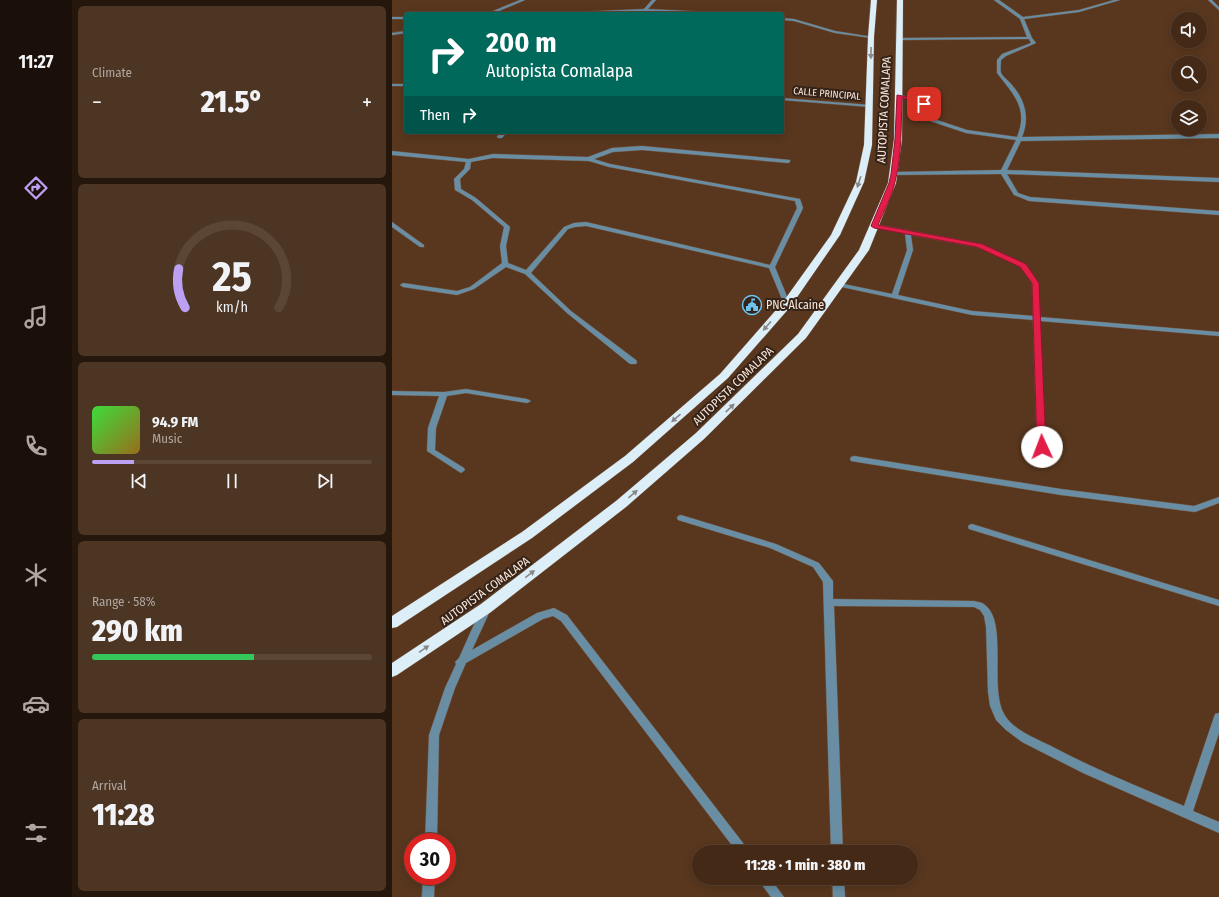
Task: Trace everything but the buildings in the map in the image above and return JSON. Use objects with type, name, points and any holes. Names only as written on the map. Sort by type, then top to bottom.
[{"type":"highway","name":"AUTOPISTA COMALAPA","points":[[392,624],[527,535],[629,459],[724,376],[787,304],[834,235],[860,182],[868,146],[871,37],[874,0]]},
{"type":"highway","name":"AUTOPISTA COMALAPA","points":[[392,671],[486,608],[621,504],[700,436],[802,336],[864,250],[892,183],[898,139],[900,0]]},
{"type":"street","points":[[493,12],[523,0]]},
{"type":"street","points":[[645,10],[654,0]]},
{"type":"street","points":[[996,0],[1022,18],[1030,38],[1034,43],[1004,56],[999,60],[999,73],[1017,95],[1025,116],[1020,139],[1003,172]]},
{"type":"street","points":[[1022,18],[1079,11],[1118,0]]},
{"type":"street","points":[[1210,0],[1219,9]]},
{"type":"street","points":[[598,12],[645,10],[674,12]]},
{"type":"street","points":[[392,18],[404,18]]},
{"type":"street","points":[[784,19],[794,20],[835,32],[871,37]]},
{"type":"street","points":[[392,34],[404,32]]},
{"type":"street","points":[[900,39],[1030,38]]},
{"type":"street","points":[[392,85],[404,85]]},
{"type":"street","points":[[899,96],[917,100],[924,104],[932,120],[966,131],[1020,139],[1219,136]]},
{"type":"street","name":"CALLE PRINCIPAL","points":[[784,99],[870,106]]},
{"type":"street","points":[[589,159],[612,150],[636,148],[788,161]]},
{"type":"street","points":[[392,153],[469,161],[493,156],[589,159],[610,165],[798,200],[800,208],[772,267],[787,304]]},
{"type":"street","points":[[469,161],[467,169],[457,179],[458,190],[479,203],[507,227],[502,245],[502,256],[505,264],[527,273],[569,312],[633,362]]},
{"type":"street","points":[[1003,172],[1016,194],[1029,199],[1219,213]]},
{"type":"street","points":[[894,174],[1003,172],[1219,180]]},
{"type":"street","points":[[392,224],[422,246]]},
{"type":"street","points":[[527,273],[566,228],[574,225],[586,224],[772,267]]},
{"type":"street","points":[[874,226],[979,245],[1023,265],[1035,283],[1042,447]]},
{"type":"street","points":[[894,297],[910,250],[908,232]]},
{"type":"street","points":[[403,285],[456,293],[472,288],[505,264]]},
{"type":"street","points":[[839,285],[972,313],[1219,334]]},
{"type":"street","points":[[392,393],[444,394],[466,391],[527,401]]},
{"type":"street","points":[[444,394],[432,421],[430,439],[432,450],[461,470]]},
{"type":"street","points":[[854,459],[1061,492],[1195,509],[1219,500]]},
{"type":"street","points":[[681,518],[773,546],[816,566],[828,581],[830,602],[837,845]]},
{"type":"street","points":[[972,527],[1219,603]]},
{"type":"street","points":[[830,602],[974,604],[983,608],[988,615],[991,630],[992,695],[999,716],[1014,732],[1071,763],[1187,812],[1219,828]]},
{"type":"street","points":[[430,833],[434,735],[460,662],[486,608]]},
{"type":"street","points":[[460,662],[540,616],[554,612],[564,618],[739,845]]},
{"type":"street","points":[[1187,812],[1219,717]]},
{"type":"street","points":[[428,897],[429,885]]},
{"type":"street","points":[[769,885],[778,897]]},
{"type":"street","points":[[838,885],[839,897]]},
{"type":"place","name":"PNC Alcaine","points":[[752,305]]},
{"type":"route","points":[[924,104],[917,100],[899,96],[898,139],[894,174],[892,183],[874,226],[979,245],[1023,265],[1035,283],[1042,447]]}]
